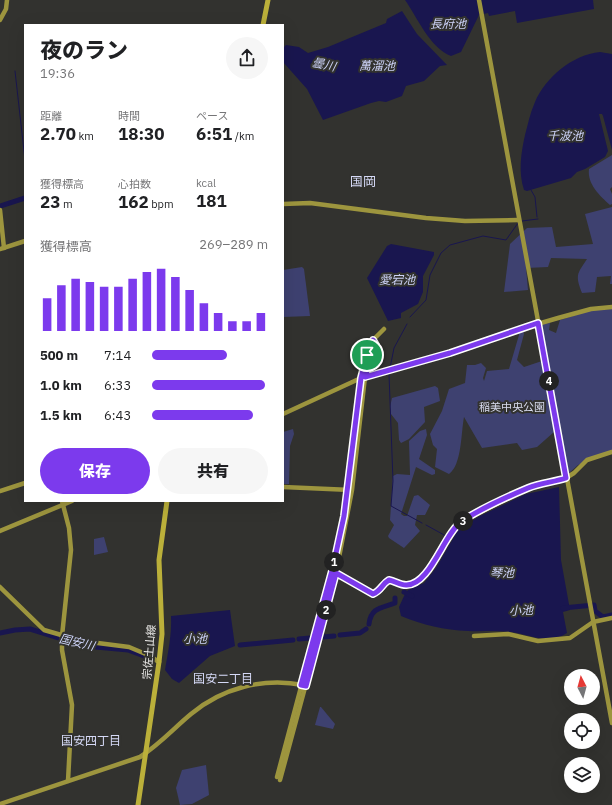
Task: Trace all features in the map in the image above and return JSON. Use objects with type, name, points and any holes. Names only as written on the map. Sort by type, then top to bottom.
[{"type":"main road","points":[[263,24],[268,0]]},
{"type":"main road","name":"宗佐土山線","points":[[138,805],[162,634],[159,560],[166,502]]},
{"type":"street","points":[[0,20],[6,9],[8,0]]},
{"type":"street","points":[[479,0],[518,220],[612,723]]},
{"type":"street","points":[[284,204],[310,203],[426,218],[465,221],[518,220]]},
{"type":"street","points":[[0,210],[2,249],[24,241]]},
{"type":"street","points":[[284,414],[363,378],[450,353],[538,323],[591,309],[612,307]]},
{"type":"street","points":[[303,685],[336,573],[350,490],[364,366],[373,340],[384,329]]},
{"type":"street","points":[[333,567],[336,573],[373,594],[380,590],[383,583],[389,580],[405,585],[413,584],[418,581],[432,564],[451,532],[461,522],[528,488],[566,478],[574,473],[587,460],[612,452]]},
{"type":"street","points":[[0,491],[24,483]]},
{"type":"street","points":[[284,487],[350,490]]},
{"type":"street","points":[[279,778],[333,567],[350,490]]},
{"type":"street","points":[[0,531],[62,503],[69,528],[71,554],[62,636],[62,650],[72,705],[68,781]]},
{"type":"street","points":[[0,587],[38,626],[49,633],[82,641],[129,647],[148,655],[159,662]]},
{"type":"street","points":[[474,636],[508,634],[538,641],[570,638],[593,622],[612,618]]},
{"type":"street","points":[[0,804],[111,768],[146,753],[168,736],[191,714],[219,695],[261,684],[303,685]]},
{"type":"green space","points":[[612,155],[612,187],[610,189],[612,194],[612,204],[610,205],[598,194],[592,185],[589,169]]},
{"type":"green space","points":[[612,207],[612,284],[610,284],[611,276],[597,277],[595,292],[582,293],[578,282],[578,275],[587,259],[551,258],[548,267],[526,268],[528,290],[504,292],[510,244],[527,228],[552,227],[556,247],[593,244],[585,214]]},
{"type":"green space","points":[[302,267],[304,269],[310,316],[284,317],[284,270]]},
{"type":"green space","name":"稲美中央公園","points":[[612,309],[612,452],[578,465],[569,473],[541,326],[542,324],[550,323],[549,330],[556,333],[560,320],[592,310]]},
{"type":"green space","name":"稲美中央公園","points":[[523,330],[524,334],[517,360],[524,367],[542,361],[554,432],[537,447],[522,450],[517,443],[482,448],[464,417],[459,456],[453,470],[449,474],[435,467],[437,449],[433,445],[430,434],[442,411],[449,389],[465,383],[467,365],[481,363],[486,368],[483,378],[484,381],[487,371],[509,369],[519,335],[518,332]]},
{"type":"green space","points":[[435,386],[438,388],[440,401],[424,407],[425,422],[409,439],[401,443],[399,440],[398,423],[391,414],[390,407],[392,398]]},
{"type":"green space","points":[[293,429],[294,434],[290,446],[289,484],[284,484],[284,432]]},
{"type":"green space","points":[[426,429],[427,435],[419,459],[435,470],[435,474],[432,475],[416,467],[401,514],[407,516],[414,496],[418,495],[430,505],[425,515],[417,515],[415,525],[420,531],[404,548],[388,536],[394,525],[390,520],[393,476],[397,474],[410,475],[409,441],[420,431]]},
{"type":"green space","points":[[104,537],[108,552],[94,555],[94,539]]},
{"type":"green space","points":[[320,707],[335,724],[333,729],[315,725]]},
{"type":"green space","points":[[206,765],[209,795],[192,804],[180,805],[176,788],[182,770]]},
{"type":"water","name":"長府池","points":[[405,0],[593,0],[594,9],[517,23],[515,11],[489,16],[488,13],[479,15],[461,52],[451,56],[443,52],[430,39]]},
{"type":"water","name":"萬溜池","points":[[402,11],[417,34],[447,65],[440,66],[424,81],[406,86],[402,96],[386,102],[379,101],[371,103],[323,120],[307,89],[284,63],[284,47],[286,45],[299,47],[308,53],[328,47],[386,23],[387,19]]},
{"type":"water","name":"千波池","points":[[600,52],[612,54],[612,150],[603,116],[602,114],[599,114],[608,151],[605,157],[577,172],[571,178],[527,191],[524,190],[521,176],[522,149],[530,114],[535,102],[546,84],[561,69],[580,58]]},
{"type":"water","name":"愛宕池","points":[[391,244],[434,252],[434,255],[423,276],[423,292],[418,304],[401,313],[401,318],[388,321],[367,278],[387,246]]},
{"type":"water","name":"琴池","points":[[559,487],[561,560],[570,610],[563,612],[567,633],[560,637],[547,639],[506,631],[450,630],[417,622],[401,616],[399,607],[404,596],[408,590],[424,583],[436,568],[458,530],[480,516],[526,494]]},
{"type":"water","name":"小池","points":[[230,610],[235,646],[210,656],[179,683],[172,679],[165,670],[170,636],[171,616]]},
{"type":"waterway","points":[[15,71],[24,151]]},
{"type":"waterway","points":[[531,190],[535,197],[537,217]]},
{"type":"waterway","name":"曇川","points":[[0,206],[24,198]]},
{"type":"waterway","points":[[522,221],[538,219]]},
{"type":"waterway","points":[[410,317],[426,300],[430,275],[441,253],[450,245],[483,236],[506,240],[518,223]]},
{"type":"waterway","points":[[390,368],[394,348],[407,324]]},
{"type":"waterway","points":[[389,374],[393,481],[391,506],[422,523]]},
{"type":"waterway","points":[[426,525],[446,536]]},
{"type":"waterway","name":"小池","points":[[404,592],[412,596]]},
{"type":"waterway","name":"小池","points":[[369,624],[372,614],[382,607],[395,603],[395,598]]},
{"type":"waterway","name":"小池","points":[[563,608],[594,605],[595,611],[603,617],[612,615]]},
{"type":"waterway","name":"国安川","points":[[0,633],[30,629],[85,646],[128,650],[152,659]]},
{"type":"waterway","name":"小池","points":[[340,635],[360,633],[366,629]]},
{"type":"waterway","name":"小池","points":[[323,637],[334,636]]},
{"type":"waterway","name":"小池","points":[[299,639],[310,638]]},
{"type":"waterway","name":"小池","points":[[240,645],[293,640]]},
{"type":"district","name":"国岡","points":[[363,181]]},
{"type":"district","name":"国安二丁目","points":[[223,678]]},
{"type":"district","name":"国安四丁目","points":[[91,740]]},
{"type":"route","points":[[538,323],[566,478],[528,488],[470,516],[461,522],[451,532],[424,575],[413,584],[405,585],[394,580],[389,580],[383,583],[380,590],[373,594],[336,573],[306,686],[301,685],[333,567],[344,516],[361,378],[367,355],[373,340],[376,345],[367,366],[365,377],[388,372],[450,353],[538,323]]}]
